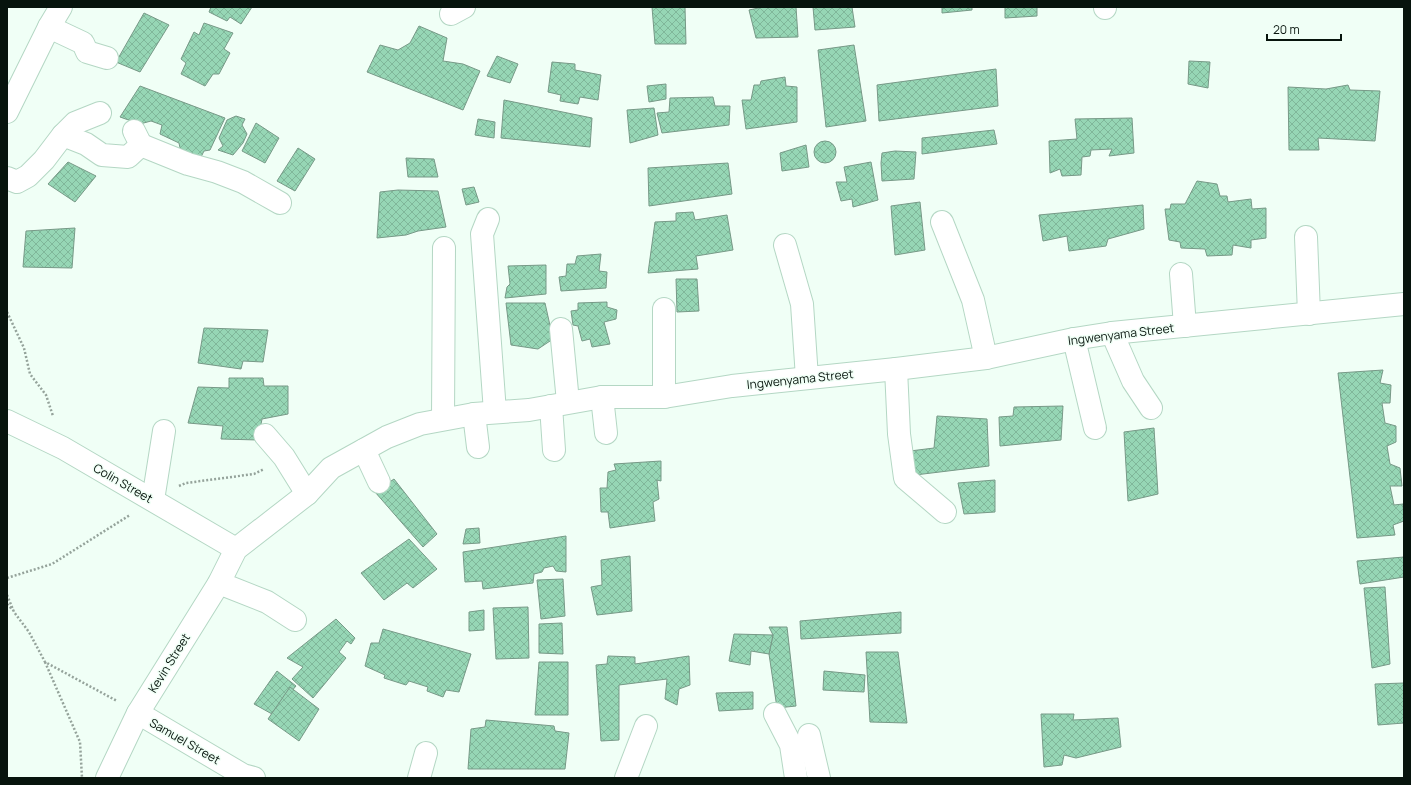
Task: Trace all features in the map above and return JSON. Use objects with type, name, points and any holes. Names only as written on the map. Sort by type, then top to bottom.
[{"type":"street","points":[[7,112],[49,27],[61,7]]},
{"type":"street","points":[[49,27],[83,43],[87,52],[107,58]]},
{"type":"street","points":[[7,178],[17,182],[28,176],[44,160],[63,135],[75,123],[100,113]]},
{"type":"street","points":[[63,135],[86,144],[102,155],[128,157],[137,138],[188,164],[217,172],[243,182],[280,204]]},
{"type":"street","points":[[478,447],[485,413],[482,234],[488,219]]},
{"type":"street","points":[[942,222],[973,300],[986,358]]},
{"type":"street","points":[[1306,237],[1309,314]]},
{"type":"street","points":[[785,245],[802,304],[807,378]]},
{"type":"street","points":[[443,419],[444,248]]},
{"type":"street","points":[[1181,274],[1185,326]]},
{"type":"street","name":"Ingwenyama Street","points":[[236,550],[307,494],[331,468],[387,437],[420,424],[443,419],[485,413],[529,410],[602,397],[664,397],[732,386],[896,370],[986,358],[1074,339],[1112,333],[1404,304]]},
{"type":"street","points":[[664,309],[664,397]]},
{"type":"street","points":[[554,450],[559,404],[561,328]]},
{"type":"street","points":[[1112,333],[1133,381],[1151,408]]},
{"type":"street","points":[[1074,339],[1095,428]]},
{"type":"street","points":[[896,370],[899,434],[905,478],[945,512]]},
{"type":"street","points":[[602,397],[606,433]]},
{"type":"street","name":"Colin Street","points":[[7,421],[63,448],[236,550]]},
{"type":"street","points":[[153,500],[164,431]]},
{"type":"street","points":[[265,435],[284,457],[307,494]]},
{"type":"street","points":[[364,450],[379,482]]},
{"type":"street","name":"Kevin Street","points":[[107,778],[138,713],[219,583],[236,550]]},
{"type":"street","points":[[219,583],[267,602],[295,620]]},
{"type":"street","name":"Samuel Street","points":[[138,713],[243,774],[254,778]]},
{"type":"street","points":[[775,714],[791,745],[796,778]]},
{"type":"street","points":[[626,778],[646,726]]},
{"type":"street","points":[[809,736],[819,778]]},
{"type":"street","points":[[419,778],[426,753]]},
{"type":"path","points":[[7,312],[24,348],[30,374],[46,395],[63,448]]},
{"type":"path","points":[[7,578],[52,564],[153,500],[186,483],[254,474],[284,457]]},
{"type":"path","points":[[7,595],[14,612]]},
{"type":"path","points":[[7,604],[29,632],[45,662],[80,742],[82,778]]},
{"type":"path","points":[[45,662],[138,713]]},
{"type":"building","points":[[211,7],[252,7],[241,24],[230,17],[227,21],[209,12]]},
{"type":"building","points":[[652,7],[685,7],[686,44],[655,44]]},
{"type":"building","points":[[763,7],[796,7],[798,37],[756,38],[749,10]]},
{"type":"building","points":[[813,7],[852,7],[855,27],[815,30]]},
{"type":"building","points":[[942,7],[972,7],[972,10],[942,13]]},
{"type":"building","points":[[1005,7],[1037,7],[1037,16],[1005,18]]},
{"type":"building","points":[[144,13],[169,25],[140,72],[116,62]]},
{"type":"building","points":[[204,23],[233,33],[224,49],[230,53],[219,74],[213,74],[205,86],[181,74],[186,63],[181,59],[194,32],[199,35]]},
{"type":"building","points":[[419,26],[447,38],[443,61],[463,64],[480,71],[463,110],[367,72],[380,45],[398,50],[410,43]]},
{"type":"building","points":[[854,45],[866,121],[826,127],[818,50]]},
{"type":"building","points":[[497,56],[518,64],[510,83],[487,76]]},
{"type":"building","points":[[1189,61],[1210,62],[1208,88],[1188,84]]},
{"type":"building","points":[[552,62],[575,64],[575,70],[601,75],[598,100],[580,97],[578,104],[560,101],[561,95],[548,92]]},
{"type":"building","points":[[996,69],[998,106],[879,121],[877,85]]},
{"type":"building","points":[[785,77],[786,86],[797,87],[797,122],[746,129],[742,100],[751,100],[754,85],[760,85],[761,81]]},
{"type":"building","points":[[666,84],[666,99],[649,102],[647,86]]},
{"type":"building","points":[[1348,85],[1350,90],[1380,91],[1375,141],[1318,138],[1319,150],[1289,150],[1288,87],[1326,89]]},
{"type":"building","points":[[140,86],[225,118],[210,150],[204,151],[200,159],[180,148],[179,143],[160,134],[162,125],[151,121],[140,124],[120,117]]},
{"type":"building","points":[[713,97],[715,106],[730,106],[729,125],[662,133],[657,113],[669,112],[670,98]]},
{"type":"building","points":[[504,100],[592,118],[590,147],[501,138]]},
{"type":"building","points":[[654,108],[658,135],[630,143],[627,110]]},
{"type":"building","points":[[236,116],[245,119],[242,125],[247,134],[243,143],[233,155],[218,150],[223,146],[219,138],[227,120]]},
{"type":"building","points":[[1132,118],[1134,153],[1109,156],[1112,149],[1091,150],[1090,156],[1082,157],[1081,175],[1062,176],[1060,169],[1050,173],[1049,141],[1077,139],[1075,119]]},
{"type":"building","points":[[478,119],[495,122],[494,138],[475,135]]},
{"type":"building","points":[[256,123],[279,138],[265,163],[242,151]]},
{"type":"building","points":[[994,130],[997,144],[922,154],[922,138]]},
{"type":"building","points":[[825,141],[833,144],[836,152],[833,160],[825,163],[817,160],[814,152],[817,144]]},
{"type":"building","points":[[806,145],[809,167],[782,171],[780,153]]},
{"type":"building","points":[[298,148],[315,159],[295,191],[277,181]]},
{"type":"building","points":[[895,151],[916,152],[914,179],[882,181],[882,153]]},
{"type":"building","points":[[406,158],[434,159],[438,177],[408,177]]},
{"type":"building","points":[[68,162],[96,176],[75,202],[48,184]]},
{"type":"building","points":[[871,162],[878,200],[853,207],[852,199],[841,201],[836,182],[847,182],[844,167]]},
{"type":"building","points":[[728,163],[732,194],[649,206],[648,168]]},
{"type":"building","points":[[1197,181],[1217,184],[1220,196],[1227,196],[1228,202],[1251,199],[1252,209],[1266,208],[1266,238],[1251,240],[1251,248],[1233,245],[1232,255],[1207,256],[1205,249],[1181,248],[1180,242],[1169,240],[1165,209],[1170,209],[1171,204],[1185,204]]},
{"type":"building","points":[[474,187],[479,202],[466,205],[462,189]]},
{"type":"building","points":[[398,190],[438,191],[446,227],[418,231],[406,235],[377,238],[380,192]]},
{"type":"building","points":[[920,202],[925,250],[895,255],[891,206]]},
{"type":"building","points":[[1143,205],[1144,229],[1108,239],[1106,246],[1069,251],[1067,236],[1043,241],[1039,215]]},
{"type":"building","points":[[693,212],[695,220],[727,215],[733,250],[696,256],[698,269],[648,273],[655,222],[676,221],[676,213]]},
{"type":"building","points":[[75,228],[72,268],[23,267],[26,231]]},
{"type":"building","points":[[601,254],[599,271],[607,272],[606,288],[561,291],[559,277],[566,276],[567,264],[575,264],[577,256]]},
{"type":"building","points":[[546,265],[546,294],[505,298],[507,287],[510,284],[508,266]]},
{"type":"building","points":[[676,279],[697,279],[699,311],[677,312]]},
{"type":"building","points":[[607,302],[607,307],[617,310],[616,319],[604,322],[610,344],[592,347],[590,339],[582,341],[578,326],[573,325],[571,311],[578,310],[578,303]]},
{"type":"building","points":[[506,303],[545,303],[553,339],[538,349],[511,345]]},
{"type":"building","points":[[204,328],[268,330],[263,362],[243,361],[241,369],[198,363]]},
{"type":"building","points":[[1383,370],[1380,383],[1391,385],[1390,403],[1382,403],[1385,423],[1396,426],[1396,442],[1387,446],[1390,464],[1400,468],[1402,486],[1390,486],[1394,505],[1403,504],[1404,521],[1393,525],[1395,535],[1357,538],[1338,373]]},
{"type":"building","points":[[229,378],[263,378],[264,386],[288,386],[288,414],[262,419],[258,440],[221,439],[223,426],[188,423],[198,387],[229,388]]},
{"type":"building","points":[[1063,406],[1061,440],[1000,446],[999,417],[1013,416],[1014,407]]},
{"type":"building","points":[[937,416],[987,419],[989,466],[915,475],[910,451],[934,448]]},
{"type":"building","points":[[1154,428],[1158,494],[1128,501],[1124,432]]},
{"type":"building","points":[[661,461],[661,481],[657,480],[659,499],[653,502],[655,521],[610,528],[608,512],[601,512],[600,488],[607,488],[608,472],[616,470],[614,464]]},
{"type":"building","points":[[394,479],[437,534],[423,547],[375,492]]},
{"type":"building","points":[[995,480],[995,512],[964,514],[958,483]]},
{"type":"building","points":[[479,528],[480,543],[463,544],[466,529]]},
{"type":"building","points":[[566,536],[566,572],[556,571],[553,566],[544,568],[542,572],[534,574],[533,583],[483,589],[482,581],[465,582],[463,552]]},
{"type":"building","points":[[409,539],[437,569],[413,588],[407,583],[384,600],[361,573]]},
{"type":"building","points":[[630,556],[632,611],[597,615],[591,587],[602,585],[601,560]]},
{"type":"building","points":[[1404,557],[1404,577],[1360,584],[1357,561]]},
{"type":"building","points":[[563,579],[565,616],[541,619],[537,580]]},
{"type":"building","points":[[1385,587],[1390,664],[1372,668],[1364,588]]},
{"type":"building","points":[[528,607],[529,658],[496,659],[493,608]]},
{"type":"building","points":[[484,610],[484,630],[469,631],[469,612]]},
{"type":"building","points":[[901,612],[901,633],[801,639],[800,621]]},
{"type":"building","points":[[336,619],[355,638],[351,644],[347,641],[339,652],[346,658],[313,698],[292,679],[303,667],[287,658]]},
{"type":"building","points":[[562,623],[563,654],[539,653],[539,624]]},
{"type":"building","points":[[769,627],[787,627],[796,706],[777,708],[769,654],[773,635]]},
{"type":"building","points":[[383,629],[471,654],[459,692],[446,690],[443,697],[427,691],[428,687],[409,681],[406,685],[384,678],[385,675],[365,666],[371,643],[379,643]]},
{"type":"building","points":[[734,634],[773,635],[769,654],[751,651],[750,665],[729,661]]},
{"type":"building","points":[[866,652],[898,652],[907,723],[870,722]]},
{"type":"building","points":[[608,656],[635,657],[635,664],[689,656],[690,685],[679,689],[677,705],[665,699],[667,679],[619,685],[619,740],[601,741],[596,665],[607,664]]},
{"type":"building","points":[[539,662],[568,662],[568,715],[535,715]]},
{"type":"building","points":[[277,671],[296,686],[272,714],[254,704]]},
{"type":"building","points":[[824,671],[865,675],[864,692],[823,690]]},
{"type":"building","points":[[1404,683],[1404,723],[1378,725],[1375,684]]},
{"type":"building","points":[[290,687],[319,709],[299,741],[268,719]]},
{"type":"building","points":[[753,692],[753,709],[719,711],[716,693]]},
{"type":"building","points":[[1041,714],[1074,714],[1073,720],[1118,718],[1121,747],[1076,758],[1064,755],[1062,765],[1044,767]]},
{"type":"building","points":[[486,720],[554,726],[555,731],[569,733],[565,769],[468,769],[471,729],[485,727]]}]
